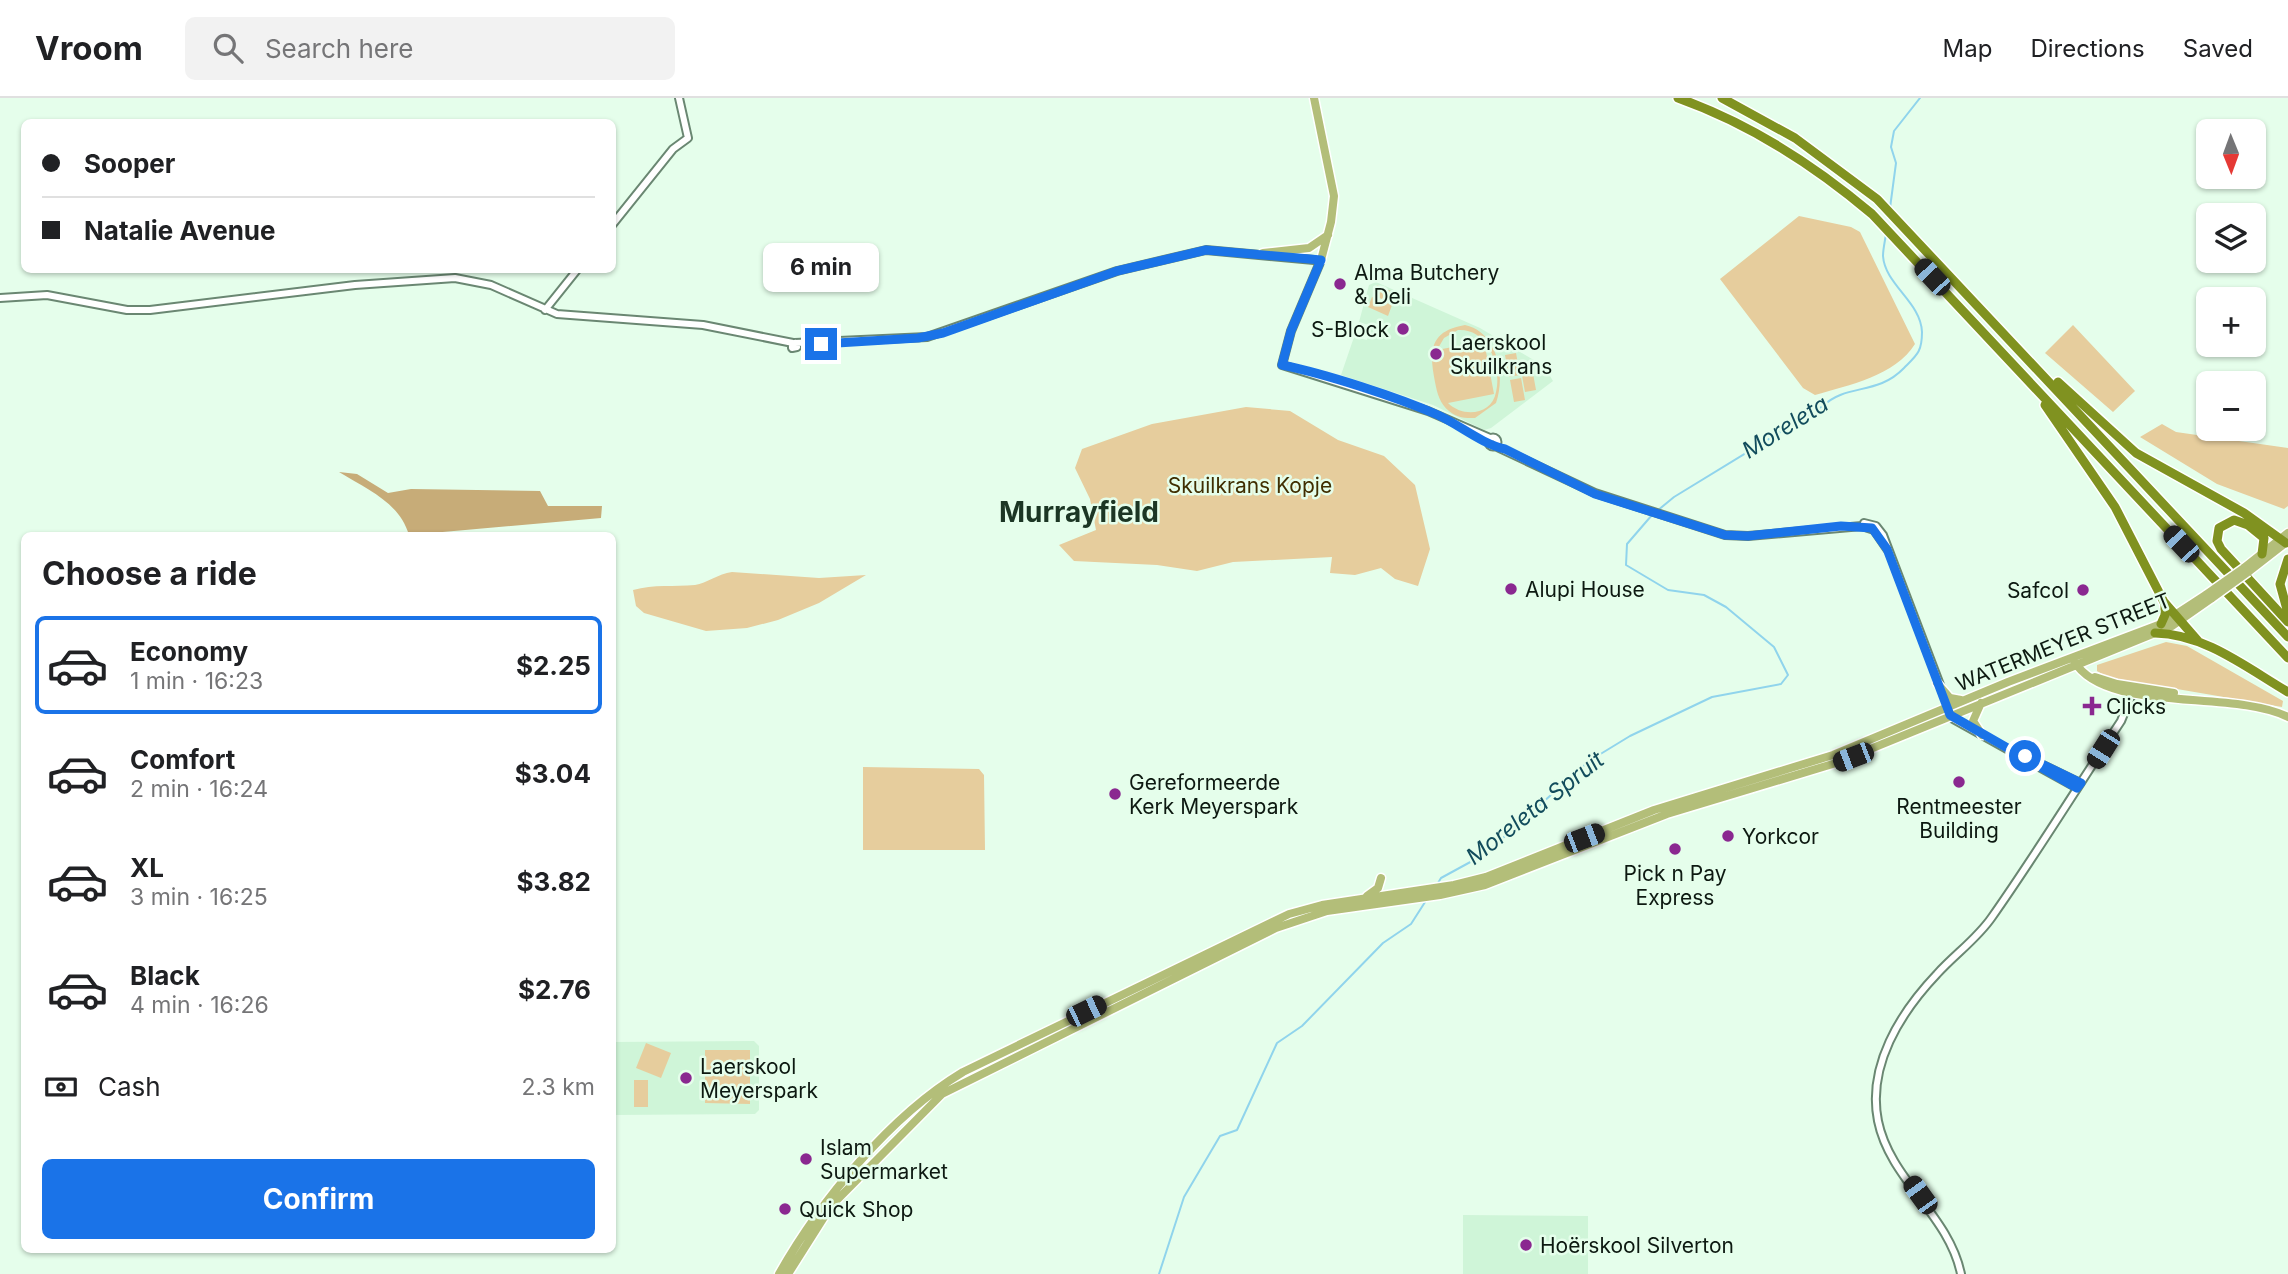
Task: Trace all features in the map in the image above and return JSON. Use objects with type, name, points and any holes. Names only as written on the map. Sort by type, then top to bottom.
[{"type":"highway","points":[[1678,98],[1778,144],[1828,177],[1872,214],[2288,658]]},
{"type":"highway","points":[[1722,98],[1795,138],[1877,199],[2288,638]]},
{"type":"highway","points":[[2020,349],[2136,453],[2286,537]]},
{"type":"highway","points":[[2025,377],[2115,507],[2164,602],[2198,641]]},
{"type":"highway","points":[[2262,554],[2264,538],[2248,525],[2234,520],[2219,528],[2217,541],[2221,549],[2288,622]]},
{"type":"highway","points":[[2288,559],[2280,584],[2288,613]]},
{"type":"highway","points":[[2161,624],[2166,614],[2164,602]]},
{"type":"highway","points":[[2155,633],[2179,635],[2198,641],[2288,692]]},
{"type":"main road","points":[[1314,98],[1334,196],[1321,260]]},
{"type":"main road","points":[[1320,98],[1324,141]]},
{"type":"main road","points":[[1263,253],[1309,248],[1328,235]]},
{"type":"main road","name":"WATERMEYER STREET","points":[[2246,570],[2262,554],[2286,537]]},
{"type":"main road","name":"WATERMEYER STREET","points":[[1948,712],[1969,699],[2077,660],[2104,655],[2155,633],[2179,619],[2246,570],[2286,537]]},
{"type":"main road","name":"WATERMEYER STREET","points":[[788,1274],[831,1206],[943,1094],[1291,922],[1327,911],[1414,898],[1486,877],[1654,810],[1824,759],[1983,701],[2161,624],[2179,619]]},
{"type":"main road","points":[[2095,677],[2094,663],[2104,655]]},
{"type":"main road","points":[[2077,660],[2095,677],[2132,694]]},
{"type":"main road","points":[[2077,660],[2084,675],[2099,685],[2132,694],[2199,698]]},
{"type":"main road","points":[[2095,677],[2262,708],[2288,717]]},
{"type":"main road","points":[[1937,683],[1950,698],[1969,699]]},
{"type":"main road","points":[[1982,736],[1972,719],[1983,701]]},
{"type":"main road","points":[[1361,898],[1375,891],[1381,877],[1396,893]]},
{"type":"main road","name":"WATERMEYER STREET","points":[[779,1274],[827,1198],[937,1088],[1037,1035],[1274,920],[1322,905],[1361,898],[1420,890],[1443,891]]},
{"type":"street","points":[[616,220],[673,149],[688,138],[679,98]]},
{"type":"street","points":[[0,299],[47,295],[127,310],[150,310],[367,284],[455,278],[491,285],[545,310],[583,318],[703,325],[794,346],[911,338],[943,333],[1117,271],[1206,250],[1321,260],[1291,331],[1282,365],[1428,411],[1595,494],[1725,535],[1748,536],[1841,526],[1868,527],[1882,537],[1948,712],[1982,736],[2079,786]]},
{"type":"street","points":[[545,310],[575,273]]},
{"type":"street","points":[[1961,1274],[1949,1237],[1890,1153],[1877,1112],[1877,1080],[1884,1055],[1898,1027],[1937,973],[1990,926],[2123,716],[2132,694]]},
{"type":"shaded area","name":"Laerskool Skuilkrans","points":[[1376,282],[1480,328],[1552,371],[1550,376],[1553,381],[1491,428],[1484,430],[1433,405],[1341,375],[1354,337],[1367,340],[1371,326],[1359,322],[1369,285]]},
{"type":"shaded area","points":[[339,472],[357,474],[388,493],[411,489],[540,491],[548,506],[602,506],[601,518],[443,532],[408,532],[390,505]]},
{"type":"shaded area","name":"Laerskool Meyerspark","points":[[754,1041],[759,1046],[759,1110],[755,1114],[616,1115],[616,1042]]},
{"type":"shaded area","name":"Hoërskool Silverton","points":[[1463,1215],[1588,1216],[1588,1274],[1463,1274]]},
{"type":"green space","points":[[1799,216],[1851,227],[1860,232],[1915,344],[1906,355],[1884,372],[1815,395],[1803,388],[1720,279]]},
{"type":"green space","points":[[1377,285],[1398,294],[1393,304],[1373,295]]},
{"type":"green space","points":[[1372,297],[1392,305],[1388,316],[1368,307]]},
{"type":"green space","points":[[1465,325],[1485,336],[1492,345],[1499,367],[1496,403],[1475,418],[1452,413],[1443,405],[1437,390],[1432,361],[1434,344],[1444,332]],"holes":[[[1458,330],[1468,331],[1484,341],[1437,350],[1444,338]],[[1484,341],[1495,360],[1496,392],[1489,406],[1483,410],[1461,411],[1448,403],[1494,394]]]},
{"type":"green space","points":[[2073,325],[2135,391],[2113,412],[2045,353]]},
{"type":"green space","points":[[1516,353],[1520,375],[1509,377],[1505,355]]},
{"type":"green space","points":[[1532,368],[1536,390],[1525,392],[1521,370]]},
{"type":"green space","points":[[1521,378],[1525,400],[1514,402],[1510,380]]},
{"type":"green space","name":"Skuilkrans Kopje","points":[[1246,407],[1290,411],[1338,440],[1384,456],[1415,485],[1430,549],[1418,586],[1395,579],[1381,568],[1355,575],[1330,573],[1332,557],[1233,562],[1197,571],[1157,565],[1074,561],[1059,545],[1096,530],[1090,499],[1075,468],[1082,449],[1152,424]]},
{"type":"green space","points":[[2162,424],[2176,432],[2196,435],[2196,441],[2239,441],[2288,448],[2288,506],[2284,509],[2217,484],[2140,437]]},
{"type":"green space","points":[[732,572],[819,578],[866,575],[819,603],[778,620],[747,628],[706,631],[644,613],[636,606],[633,590],[656,586],[695,585]]},
{"type":"green space","points":[[2166,642],[2187,646],[2283,701],[2282,707],[2107,677],[2097,671],[2097,665]]},
{"type":"green space","points":[[863,767],[979,769],[984,775],[985,850],[863,850]]},
{"type":"green space","points":[[646,1043],[671,1053],[661,1078],[636,1068]]},
{"type":"green space","points":[[705,1050],[750,1050],[750,1104],[705,1103]]},
{"type":"green space","points":[[634,1080],[648,1080],[648,1107],[634,1107]]},
{"type":"waterway","name":"Moreleta","points":[[1890,208],[1896,163],[1891,147],[1894,131],[1920,98]]},
{"type":"waterway","name":"Moreleta","points":[[1657,511],[1674,497],[1832,399],[1894,377],[1915,356],[1922,339],[1920,321],[1885,266],[1883,256],[1886,234]]},
{"type":"waterway","name":"Moreleta Spruit","points":[[1438,883],[1441,878],[1485,854],[1589,761],[1630,736],[1712,697],[1781,684],[1788,675],[1774,647],[1726,607],[1704,595],[1668,590],[1626,565],[1627,544],[1652,515]]},
{"type":"waterway","name":"Moreleta Spruit","points":[[1159,1274],[1184,1197],[1220,1136],[1237,1130],[1277,1043],[1302,1026],[1383,943],[1411,924],[1427,899]]},
{"type":"place","name":"Alma Butchery & Deli","points":[[1340,284]]},
{"type":"place","name":"S-Block","points":[[1403,329]]},
{"type":"place","name":"Laerskool Skuilkrans","points":[[1436,354]]},
{"type":"place","name":"Alupi House","points":[[1511,589]]},
{"type":"place","name":"Safcol","points":[[2083,590]]},
{"type":"place","name":"Clicks","points":[[2092,706]]},
{"type":"place","name":"Rentmeester Building","points":[[1959,782]]},
{"type":"place","name":"Gereformeerde Kerk Meyerspark","points":[[1115,794]]},
{"type":"place","name":"Yorkcor","points":[[1728,836]]},
{"type":"place","name":"Pick n Pay Express","points":[[1675,849]]},
{"type":"place","name":"Laerskool Meyerspark","points":[[686,1078]]},
{"type":"place","name":"Islam Supermarket","points":[[806,1159]]},
{"type":"place","name":"Quick Shop","points":[[785,1209]]},
{"type":"place","name":"Hoërskool Silverton","points":[[1526,1245]]},
{"type":"district","name":"Murrayfield","points":[[1079,512]]},
{"type":"route","points":[[821,344],[927,337],[1117,271],[1206,250],[1321,260],[1288,339],[1282,365],[1428,411],[1476,434],[1492,447],[1505,449],[1595,494],[1725,535],[1748,536],[1841,526],[1872,528],[1887,549],[1945,705],[1953,719],[2077,788],[2081,783],[2025,756]]}]
